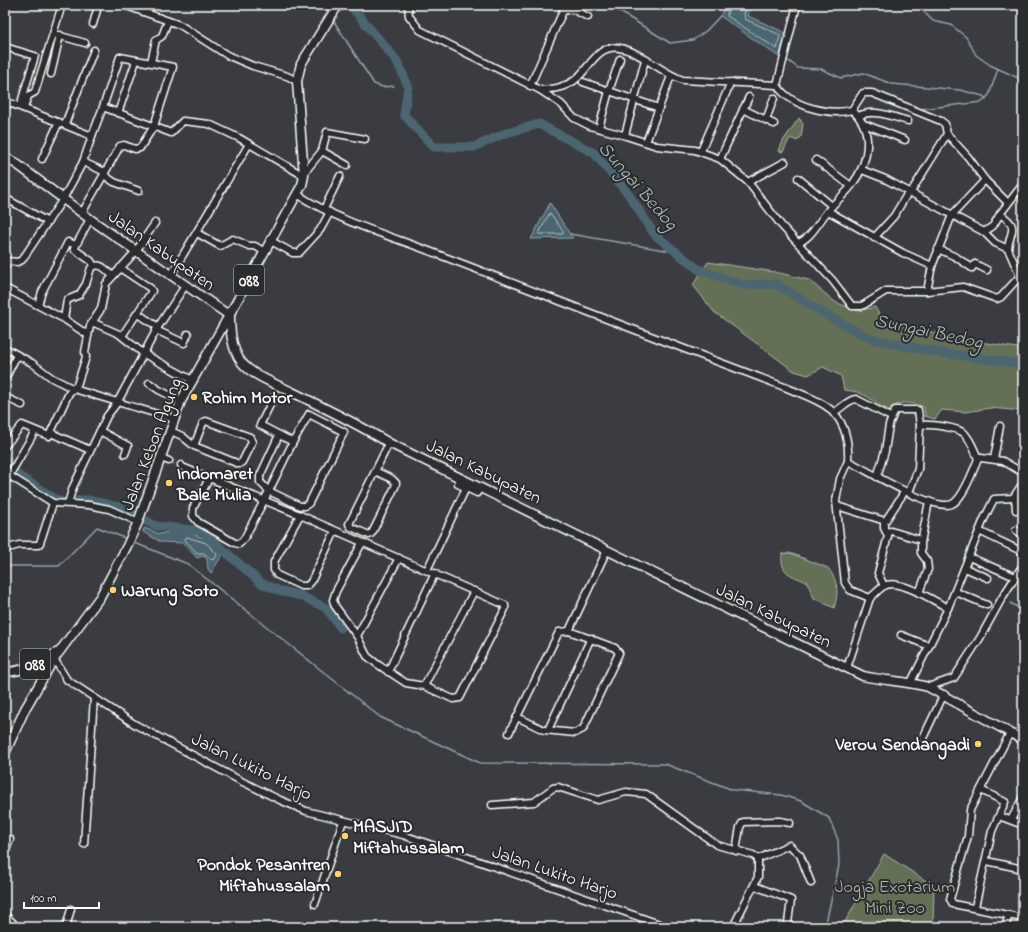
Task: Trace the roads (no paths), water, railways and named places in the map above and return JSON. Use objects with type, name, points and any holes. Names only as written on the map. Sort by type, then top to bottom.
[{"type":"main road","name":"Jalan Kebon Agung","points":[[5,672],[16,672],[53,657],[62,649],[100,597],[132,537],[181,401],[297,194],[304,174],[297,81],[300,64],[338,5]]},
{"type":"main road","name":"Jalan Kabupaten","points":[[5,157],[136,252],[230,316],[234,345],[244,366],[278,386],[362,426],[389,443],[863,676],[882,681],[911,682],[928,686],[1023,740]]},
{"type":"main road","points":[[5,753],[25,708],[53,657]]},
{"type":"street","points":[[51,74],[62,5]]},
{"type":"street","points":[[93,24],[97,10],[94,5]]},
{"type":"street","points":[[124,5],[180,25],[227,55],[253,66],[287,76],[297,81]]},
{"type":"street","points":[[408,5],[409,16],[420,30],[540,90],[561,104],[574,118],[590,126],[625,135],[657,146],[701,151],[720,159],[748,182],[771,213],[852,306],[862,306],[886,291],[927,291],[966,287],[997,299],[1001,297],[1022,276],[1008,249],[995,243],[984,232],[952,216],[911,192],[885,179],[862,170]]},
{"type":"street","points":[[797,5],[777,85],[782,92],[799,103],[833,111],[852,110],[859,116],[864,124],[867,138],[862,170],[851,186],[832,206],[808,237],[798,243]]},
{"type":"street","points":[[530,86],[563,11],[572,9],[588,17]]},
{"type":"street","points":[[151,62],[156,40],[162,36],[168,21]]},
{"type":"street","points":[[57,35],[85,42]]},
{"type":"street","points":[[22,107],[28,96],[35,92],[46,60],[57,35]]},
{"type":"street","points":[[5,47],[35,56],[22,107]]},
{"type":"street","points":[[540,90],[554,89],[571,82],[599,53],[611,47],[622,48],[671,76],[691,81],[777,85]]},
{"type":"street","points":[[42,159],[62,123],[94,50]]},
{"type":"street","points":[[5,267],[8,261],[17,262],[22,260],[63,199],[83,162],[119,58],[121,57],[136,61],[151,62],[172,67],[173,69],[154,126],[140,148],[135,149],[124,145],[120,146],[82,213]]},
{"type":"street","points":[[599,128],[609,91],[620,59]]},
{"type":"street","points":[[46,60],[54,62]]},
{"type":"street","points":[[625,135],[645,60]]},
{"type":"street","points":[[118,113],[136,61]]},
{"type":"street","points":[[646,142],[671,76]]},
{"type":"street","points":[[583,82],[659,108]]},
{"type":"street","points":[[701,151],[732,82]]},
{"type":"street","points":[[852,110],[863,93],[872,93],[941,121],[945,124],[947,134],[968,157],[985,180],[1008,202]]},
{"type":"street","points":[[720,159],[748,97]]},
{"type":"street","points":[[766,120],[774,98]]},
{"type":"street","points":[[5,101],[92,136]]},
{"type":"street","points":[[103,107],[170,133],[183,122],[209,124],[304,174],[322,151],[327,132],[365,139]]},
{"type":"street","points":[[743,109],[774,124]]},
{"type":"street","points":[[859,116],[869,112],[908,121]]},
{"type":"street","points":[[864,124],[904,140]]},
{"type":"street","points":[[874,238],[894,216],[906,196],[911,192],[947,134]]},
{"type":"street","points":[[171,276],[249,144]]},
{"type":"street","points":[[322,151],[347,165]]},
{"type":"street","points":[[816,160],[851,186]]},
{"type":"street","points":[[83,162],[104,174],[114,182],[139,191]]},
{"type":"street","points":[[748,182],[785,162]]},
{"type":"street","points":[[324,209],[340,176]]},
{"type":"street","points":[[798,178],[832,206]]},
{"type":"street","points":[[927,291],[932,266],[952,216],[985,180]]},
{"type":"street","points":[[984,232],[993,226],[1008,202],[1023,184]]},
{"type":"street","points":[[297,194],[330,212],[800,393],[824,405],[840,422],[846,434],[848,461],[838,487],[837,506],[846,583],[850,590],[870,598]]},
{"type":"street","points":[[5,198],[48,222]]},
{"type":"street","points":[[828,211],[902,254],[932,266]]},
{"type":"street","points":[[271,241],[293,253],[299,253],[320,230],[330,212]]},
{"type":"street","points":[[1000,214],[1009,220],[1012,227],[1012,237],[1008,249]]},
{"type":"street","points":[[90,219],[76,245],[75,250],[91,261],[94,266]]},
{"type":"street","points":[[5,446],[19,426],[23,426],[48,436],[51,433],[69,393],[74,389],[85,361],[88,335],[92,322],[101,309],[106,284],[136,252],[155,223]]},
{"type":"street","points":[[197,233],[220,246],[232,239],[249,246],[255,246],[265,252]]},
{"type":"street","points":[[38,305],[42,292],[68,242],[76,245]]},
{"type":"street","points":[[938,249],[956,257],[972,268],[976,264],[987,270]]},
{"type":"street","points":[[94,266],[102,266],[113,276]]},
{"type":"street","points":[[64,319],[68,299],[79,295],[94,266]]},
{"type":"street","points":[[120,268],[152,290],[122,336]]},
{"type":"street","points":[[68,503],[73,487],[107,416],[117,403],[157,329],[186,286]]},
{"type":"street","points":[[5,288],[64,319],[88,335]]},
{"type":"street","points":[[137,313],[157,329],[184,343],[188,334]]},
{"type":"street","points":[[92,322],[122,336],[144,354],[192,380]]},
{"type":"street","points":[[5,348],[32,363],[52,378],[74,389],[174,419]]},
{"type":"street","points":[[5,379],[17,355]]},
{"type":"street","points":[[149,382],[159,390],[181,401]]},
{"type":"street","points":[[5,397],[22,405]]},
{"type":"street","points":[[274,397],[260,425],[293,442]]},
{"type":"street","points":[[833,413],[854,399],[891,417]]},
{"type":"street","points":[[877,477],[883,462],[891,417],[895,410],[918,410],[920,425],[918,469],[907,492],[885,521],[884,528],[888,536],[886,549],[878,574],[884,586]]},
{"type":"street","points":[[209,479],[193,508],[193,516],[198,522],[239,544],[244,539],[269,491],[293,442],[309,414],[344,432],[309,503],[305,506],[300,506],[269,491],[260,482],[260,476],[279,435]]},
{"type":"street","points":[[170,431],[182,436],[194,446],[241,464],[252,442],[250,437],[206,421],[203,422],[194,446]]},
{"type":"street","points":[[920,425],[930,425],[963,432],[968,438],[978,459]]},
{"type":"street","points":[[994,459],[1000,426]]},
{"type":"street","points":[[5,483],[35,431]]},
{"type":"street","points":[[100,431],[128,446],[125,454]]},
{"type":"street","points":[[51,433],[90,450]]},
{"type":"street","points":[[375,471],[392,479],[396,483],[372,533],[369,535],[351,527],[349,524],[375,471],[389,443]]},
{"type":"street","points":[[848,461],[907,492],[929,501],[947,505],[952,504],[959,499],[978,459],[985,457],[1003,461],[1023,473]]},
{"type":"street","points":[[161,458],[169,461]]},
{"type":"street","points":[[178,464],[209,479],[300,515],[362,543],[498,600],[506,607],[460,698],[453,699],[424,686],[406,683],[388,672],[368,656],[357,636],[335,606],[333,600],[362,543]]},
{"type":"street","points":[[5,468],[10,476],[53,503],[68,503],[115,511],[131,520],[138,522]]},
{"type":"street","points":[[460,478],[458,484],[477,493],[480,487]]},
{"type":"street","points":[[911,682],[956,592],[979,531],[994,499],[1010,500],[1015,496],[1023,483]]},
{"type":"street","points":[[427,570],[466,488]]},
{"type":"street","points":[[1015,496],[1016,510]]},
{"type":"street","points":[[919,593],[928,569],[927,561],[921,553],[921,540],[929,501]]},
{"type":"street","points":[[5,549],[18,545],[38,546],[53,503]]},
{"type":"street","points":[[837,506],[885,521]]},
{"type":"street","points":[[300,515],[274,562],[274,570],[277,575],[301,586],[307,586],[311,582],[335,531]]},
{"type":"street","points":[[1016,530],[1023,535]]},
{"type":"street","points":[[887,532],[891,531],[921,540]]},
{"type":"street","points":[[979,531],[1023,552]]},
{"type":"street","points":[[569,631],[607,550]]},
{"type":"street","points":[[969,557],[1013,576]]},
{"type":"street","points":[[357,636],[399,558]]},
{"type":"street","points":[[928,686],[954,678],[980,638],[1002,598],[1023,565]]},
{"type":"street","points":[[965,568],[988,578]]},
{"type":"street","points":[[388,672],[434,573]]},
{"type":"street","points":[[847,668],[870,598],[884,586],[894,584],[900,585],[948,608]]},
{"type":"street","points":[[424,686],[474,591]]},
{"type":"street","points":[[956,592],[988,605]]},
{"type":"street","points":[[510,733],[517,717],[559,632],[569,631],[591,638],[615,648],[619,653],[583,730],[574,733],[548,730],[540,728],[517,717]]},
{"type":"street","points":[[901,635],[929,646]]},
{"type":"street","points":[[548,730],[591,638]]},
{"type":"street","name":"Jalan Lukito Harjo","points":[[53,657],[67,680],[136,725],[243,782],[306,811],[403,835],[668,927]]},
{"type":"street","points":[[923,738],[944,694]]},
{"type":"street","points":[[84,844],[94,698]]},
{"type":"street","points":[[1010,733],[970,810],[968,836],[950,899],[953,904],[975,907],[1023,918]]},
{"type":"street","points":[[492,805],[534,802],[553,788],[558,787],[598,800],[626,792],[642,793],[717,845],[758,859],[776,849],[790,845],[804,863],[810,883]]},
{"type":"street","points":[[975,907],[987,861],[991,837],[1005,801],[981,790]]},
{"type":"street","points":[[1011,820],[1023,797]]},
{"type":"street","points":[[999,816],[1023,825]]},
{"type":"street","points":[[736,851],[740,827],[743,822],[780,820],[790,823]]},
{"type":"street","points":[[315,904],[343,821]]},
{"type":"street","points":[[5,854],[10,838]]},
{"type":"street","points":[[733,927],[755,886],[759,873],[758,859]]},
{"type":"street","points":[[987,861],[1023,869]]},
{"type":"street","points":[[755,886],[792,900],[788,923]]},
{"type":"street","points":[[66,927],[71,909]]},
{"type":"street","points":[[1005,927],[1008,915]]},
{"type":"street","points":[[5,916],[17,927]]},
{"type":"water","points":[[726,5],[752,5],[748,16],[786,33],[779,57],[720,16]]},
{"type":"water","points":[[550,203],[570,234],[573,238],[531,239]]},
{"type":"water","points":[[144,528],[160,534],[171,531],[193,534],[209,540],[223,554],[211,573],[208,569],[207,559],[203,556],[197,558],[183,543],[161,542],[143,532]]},
{"type":"waterway","points":[[323,5],[329,13]]},
{"type":"waterway","name":"Sungai Bedog","points":[[350,5],[397,61],[408,86],[404,115],[434,147],[474,147],[506,133],[539,124],[594,153],[629,195],[655,235],[698,269],[743,285],[776,284],[828,316],[871,339],[936,352],[1023,364]]},
{"type":"waterway","points":[[609,5],[670,43],[693,40],[706,31],[720,16]]},
{"type":"waterway","points":[[917,5],[933,21],[951,25],[966,37],[976,55],[990,65],[1023,80]]},
{"type":"waterway","points":[[333,20],[374,84],[383,87],[394,86]]},
{"type":"waterway","points":[[786,59],[798,68],[821,69],[841,78],[863,73],[892,84],[960,90],[983,96],[986,99]]},
{"type":"waterway","points":[[920,109],[982,102],[989,95],[998,69]]},
{"type":"waterway","points":[[570,234],[676,252]]},
{"type":"waterway","points":[[5,458],[13,472],[57,500],[64,502],[87,500],[119,507],[156,526],[202,531],[261,583],[280,591],[301,596],[326,608],[341,628]]},
{"type":"waterway","points":[[5,566],[59,566],[97,527],[127,539]]},
{"type":"waterway","points":[[132,542],[188,564],[380,717],[480,763],[665,764],[733,790],[781,795],[801,801],[829,818],[838,840],[839,865],[825,927]]},
{"type":"waterway","points":[[1010,603],[1023,610]]},
{"type":"tunnel","points":[[169,461],[176,463]]},
{"type":"place","name":"Rohim Motor","points":[[194,397]]},
{"type":"place","name":"Indomaret Bale Mulia","points":[[169,483]]},
{"type":"place","name":"Warung Soto","points":[[113,590]]},
{"type":"place","name":"Verou Sendangadi","points":[[978,744]]},
{"type":"place","name":"MASJID Miftahussalam","points":[[345,836]]},
{"type":"place","name":"Pondok Pesantren Miftahussalam","points":[[338,874]]},
{"type":"park label","name":"Jogja Exotarium Mini Zoo","points":[[895,896]]}]
